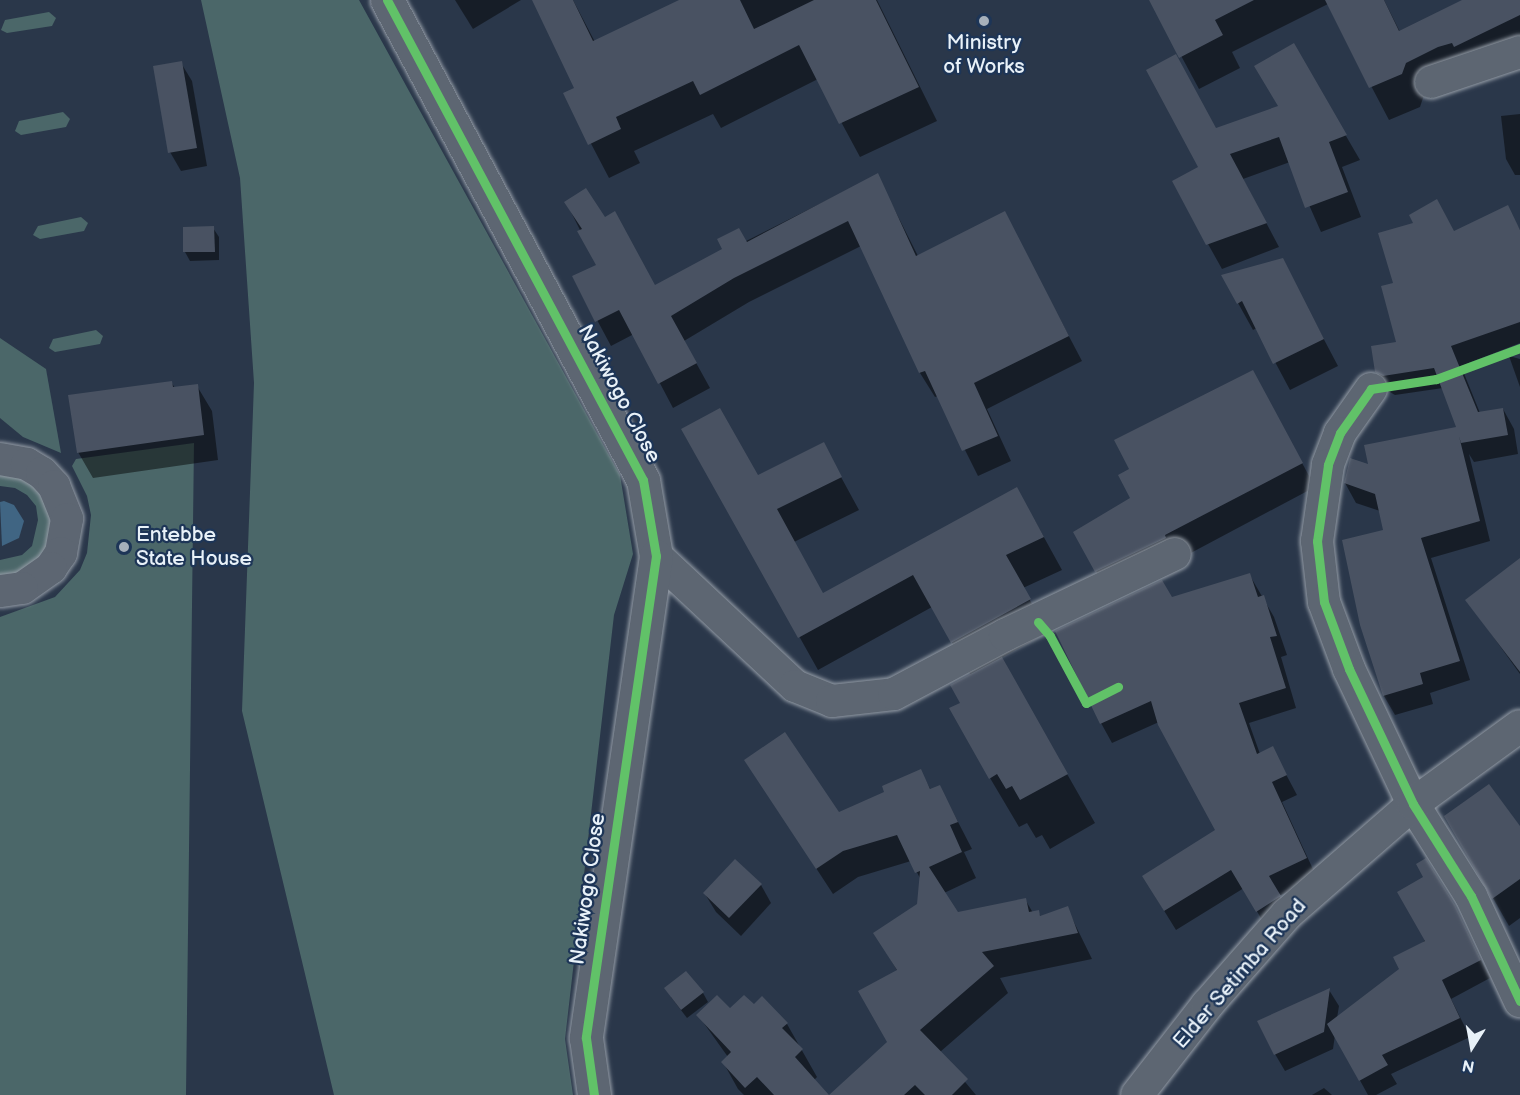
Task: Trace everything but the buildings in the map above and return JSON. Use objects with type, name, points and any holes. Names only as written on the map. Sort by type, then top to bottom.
[{"type":"street","name":"Nakiwogo Close","points":[[387,0],[644,480],[656,556],[586,1038],[594,1095]]},
{"type":"street","points":[[1431,82],[1520,52]]},
{"type":"street","points":[[1371,389],[1340,433],[1328,465],[1317,541],[1324,602],[1349,669],[1413,804],[1471,896],[1520,1001]]},
{"type":"street","points":[[0,442],[13,462],[42,473],[58,494],[67,519],[66,536],[61,554],[38,580],[22,588],[0,591]]},
{"type":"street","points":[[656,556],[795,686],[832,701],[894,694],[1175,554]]},
{"type":"street","name":"Elder Setimba Road","points":[[1137,1095],[1207,1005],[1287,914],[1413,804],[1520,726]]},
{"type":"green space","points":[[201,0],[359,0],[620,475],[633,554],[614,615],[565,1039],[573,1095],[334,1095],[242,711],[254,383],[240,178]]},
{"type":"green space","points":[[49,12],[56,18],[52,26],[7,33],[1,30],[5,20]]},
{"type":"green space","points":[[63,112],[70,119],[66,127],[21,135],[15,131],[19,121]]},
{"type":"green space","points":[[81,217],[88,223],[84,231],[40,239],[33,235],[38,226]]},
{"type":"green space","points":[[96,330],[103,336],[100,344],[55,352],[49,348],[53,339]]},
{"type":"green space","points":[[0,338],[46,369],[61,453],[23,437],[0,418]]},
{"type":"green space","points":[[194,443],[186,1095],[0,1095],[0,617],[55,597],[80,570],[87,553],[91,515],[87,496],[72,466],[76,459]]},
{"type":"green space","points":[[10,473],[35,487],[47,507],[51,525],[45,549],[34,564],[13,575],[0,575],[0,560],[22,555],[32,546],[38,520],[36,506],[27,495],[15,488],[0,486],[0,474]]},
{"type":"water","points":[[4,501],[14,505],[24,521],[19,538],[2,546],[0,502]]},
{"type":"cycle path","points":[[387,0],[643,480],[656,556],[586,1038],[594,1095]]},
{"type":"cycle path","points":[[1520,348],[1436,379],[1371,389],[1340,433],[1328,465],[1317,541],[1324,602],[1349,669],[1413,804],[1471,896],[1520,1001]]},
{"type":"cycle path","points":[[1038,622],[1050,636],[1086,703],[1118,687]]},
{"type":"place","name":"Ministry of Works","points":[[984,21]]},
{"type":"place","name":"Entebbe State House","points":[[124,547]]}]
